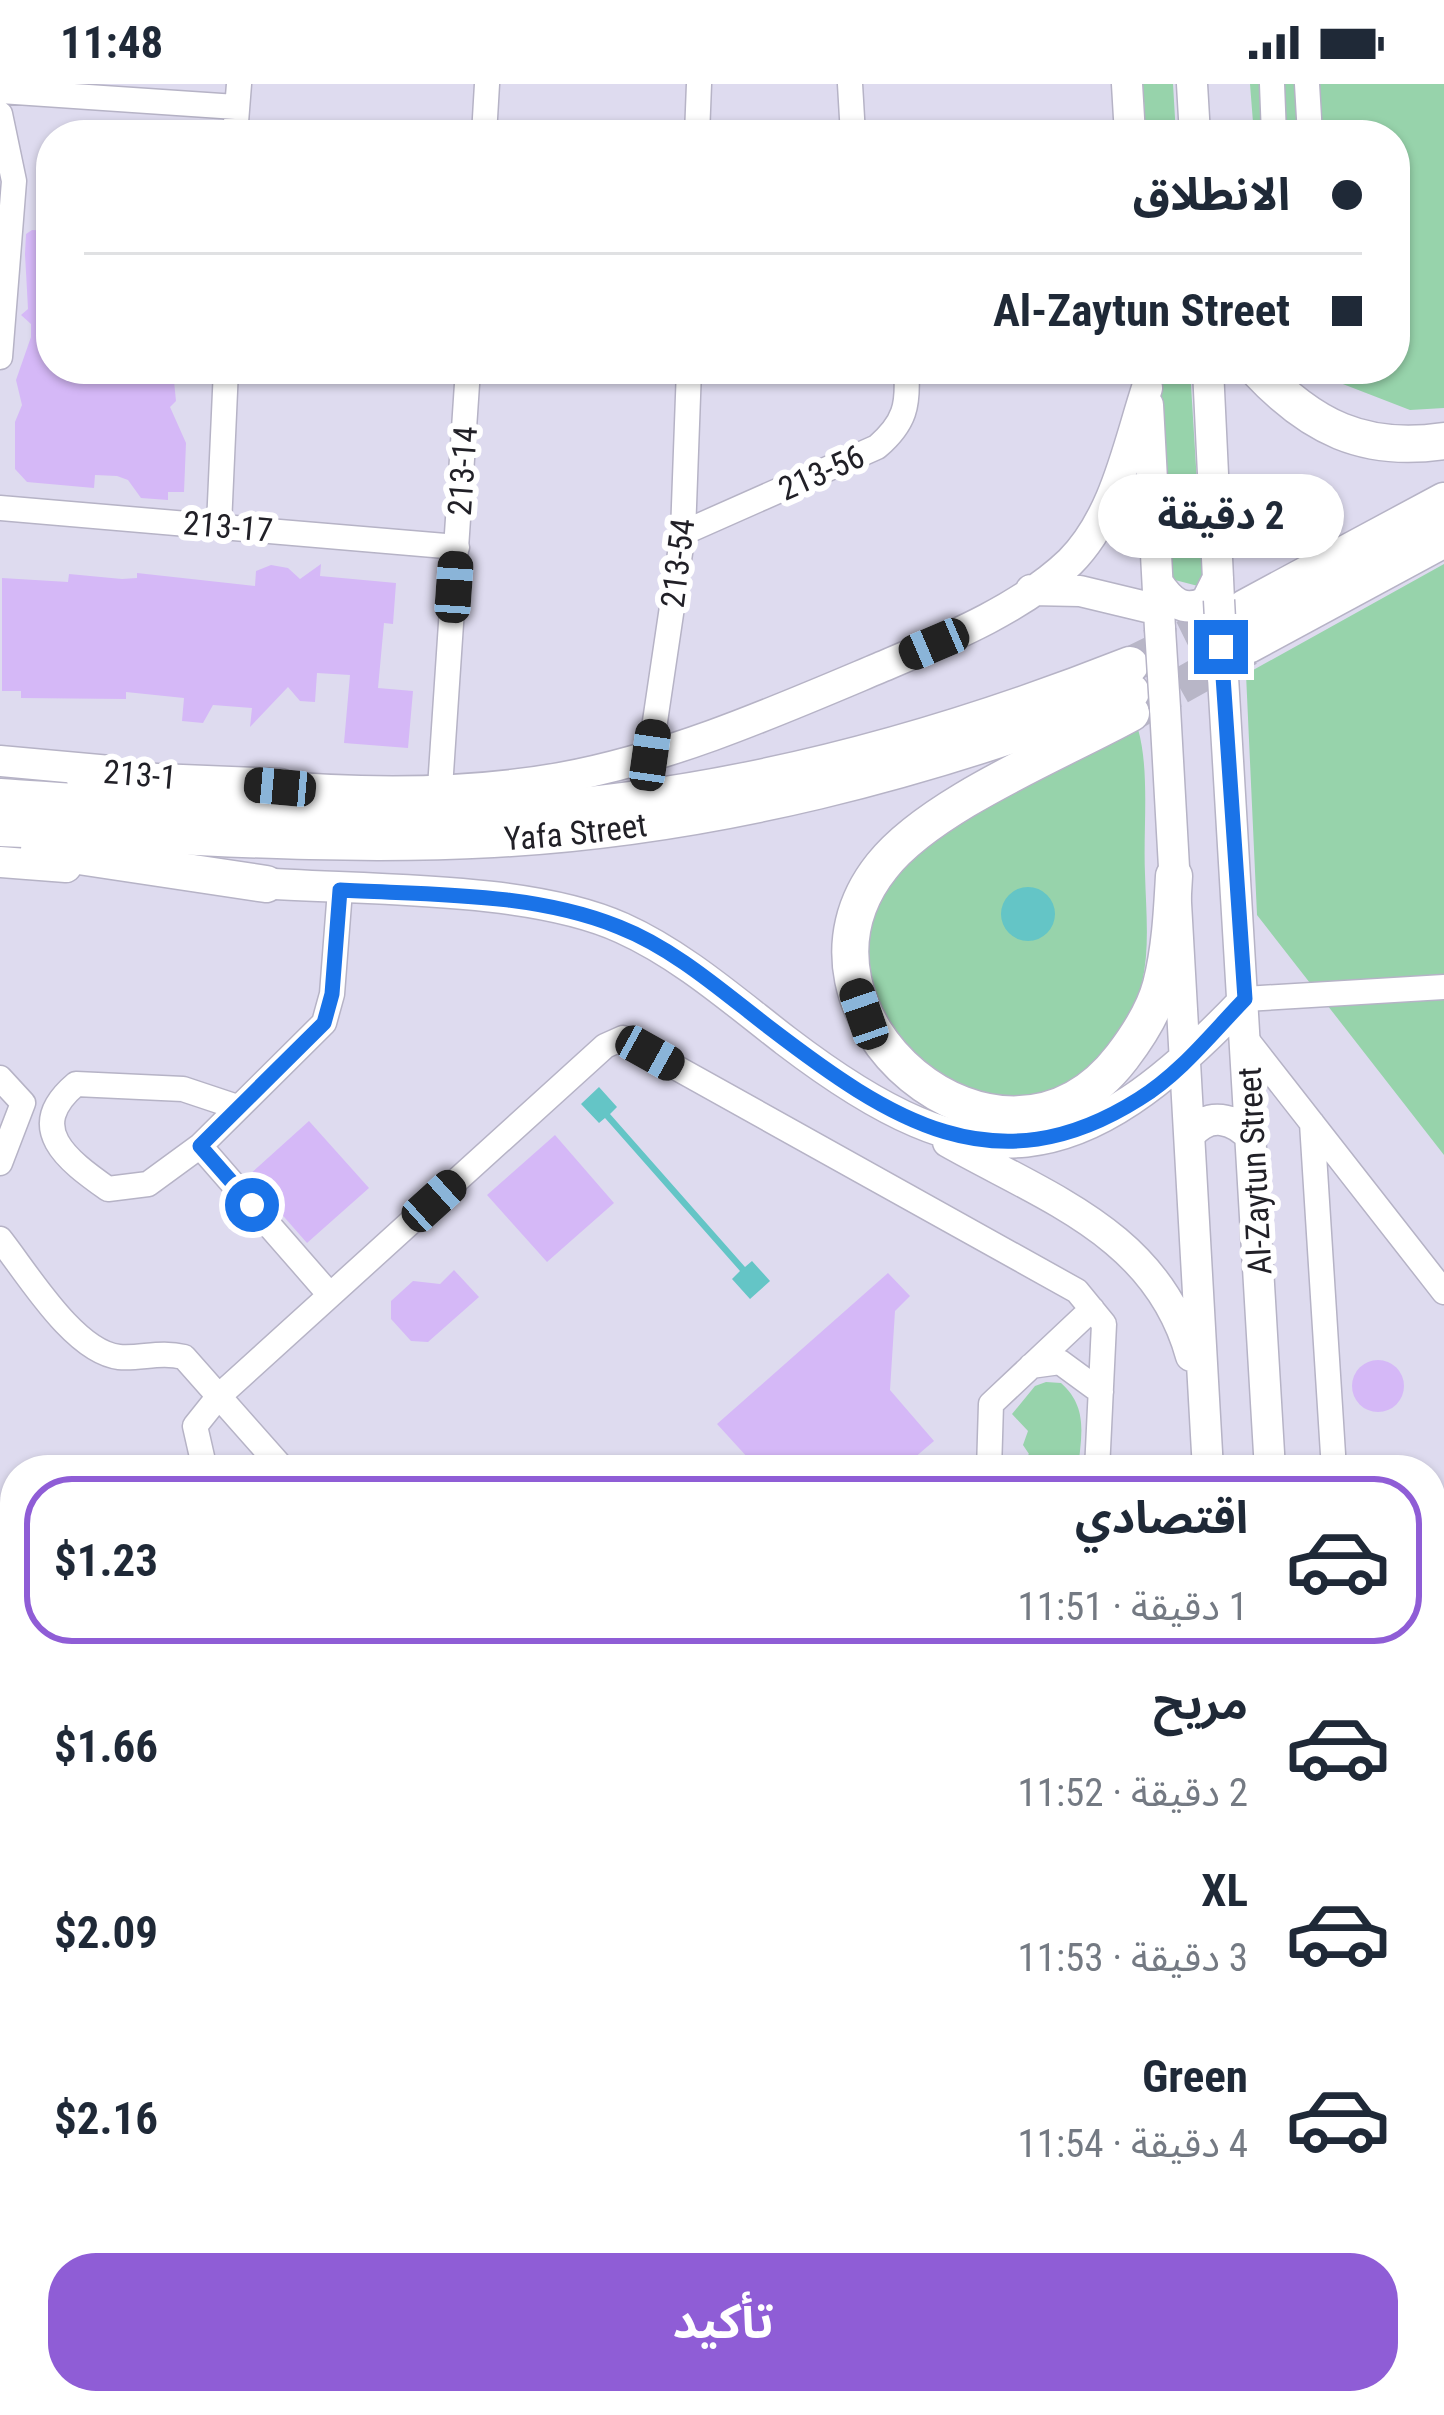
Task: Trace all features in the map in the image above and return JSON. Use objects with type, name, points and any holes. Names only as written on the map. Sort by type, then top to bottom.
[{"type":"highway","points":[[1272,384],[1298,410],[1338,435],[1381,446],[1444,441]]},
{"type":"highway","points":[[1240,620],[1444,502]]},
{"type":"highway","points":[[1240,620],[1444,539]]},
{"type":"highway","points":[[1140,694],[948,812],[884,863],[859,901],[848,944],[864,1014],[903,1068],[935,1094],[972,1111],[1009,1116],[1074,1100],[1106,1077],[1142,1031],[1160,989],[1174,877]]},
{"type":"highway","name":"Yafa Street","points":[[0,796],[343,817],[505,812],[613,802],[759,778],[1140,694]]},
{"type":"highway","name":"Yafa Street","points":[[0,828],[406,843],[571,833],[844,788],[1140,694]]},
{"type":"highway","points":[[0,775],[280,787]]},
{"type":"highway","points":[[0,846],[266,884]]},
{"type":"main road","points":[[1126,84],[1129,120]]},
{"type":"main road","points":[[1192,84],[1194,120]]},
{"type":"main road","name":"213-1","points":[[0,761],[280,787],[440,788],[560,778],[650,755],[934,644],[1031,590],[1069,562],[1093,533],[1113,492],[1145,384]]},
{"type":"main road","name":"Al-Zaytun Street","points":[[1146,384],[1159,607],[1140,694],[1174,877],[1207,1455]]},
{"type":"main road","name":"Al-Zaytun Street","points":[[1210,384],[1240,620],[1223,677],[1269,1455]]},
{"type":"main road","points":[[1031,590],[1096,594],[1159,607],[1206,602],[1240,620]]},
{"type":"main road","points":[[0,862],[519,903],[621,927],[697,972],[826,1071],[1086,1214],[1130,1248],[1160,1285],[1186,1337],[1203,1402]]},
{"type":"main road","points":[[928,1130],[1005,1144],[1076,1132],[1141,1098],[1186,1061],[1245,999]]},
{"type":"main road","points":[[1190,1135],[1205,1121],[1225,1120],[1252,1138]]},
{"type":"street","points":[[485,120],[487,84]]},
{"type":"street","points":[[698,120],[699,84]]},
{"type":"street","points":[[850,84],[853,120]]},
{"type":"street","points":[[1272,84],[1273,120]]},
{"type":"street","points":[[1307,84],[1309,120]]},
{"type":"street","points":[[0,91],[238,96]]},
{"type":"street","points":[[0,114],[14,181],[0,357]]},
{"type":"street","points":[[219,525],[225,384]]},
{"type":"street","name":"213-14","points":[[440,788],[467,384]]},
{"type":"street","name":"213-54","points":[[650,755],[683,532],[688,384]]},
{"type":"street","name":"213-56","points":[[683,532],[877,447],[900,427],[907,384]]},
{"type":"street","name":"213-17","points":[[0,508],[457,547]]},
{"type":"street","points":[[237,1107],[183,1089],[76,1084],[60,1098],[50,1123],[53,1140],[107,1190],[148,1184],[200,1146],[310,1042],[324,1023],[332,994],[340,890]]},
{"type":"street","points":[[1245,999],[1443,985]]},
{"type":"street","points":[[202,1455],[195,1426],[219,1396],[605,1046],[623,1038],[1077,1291],[1105,1324],[1097,1455]]},
{"type":"street","points":[[1247,1040],[1444,1292]]},
{"type":"street","points":[[0,1078],[23,1103],[0,1163]]},
{"type":"street","points":[[1312,1123],[1333,1455]]},
{"type":"street","points":[[200,1146],[330,1294]]},
{"type":"street","points":[[0,1239],[81,1340],[121,1357],[163,1352],[184,1357],[271,1455]]},
{"type":"street","points":[[990,1455],[992,1404],[1092,1309]]},
{"type":"street","points":[[1030,1366],[1060,1362],[1101,1392]]},
{"type":"shaded area","points":[[1143,84],[1173,84],[1175,120],[1145,120]]},
{"type":"shaded area","points":[[1250,84],[1444,84],[1444,408],[1410,410],[1343,384],[1410,384],[1410,120],[1253,120]]},
{"type":"shaded area","points":[[1160,384],[1191,384],[1203,581],[1198,586],[1171,579]]},
{"type":"shaded area","points":[[1444,564],[1444,1155],[1257,915],[1246,674]]},
{"type":"shaded area","points":[[1138,729],[1145,781],[1147,942],[1142,983],[1130,1015],[1096,1060],[1049,1090],[1001,1097],[955,1085],[914,1057],[885,1018],[869,972],[871,922],[895,872],[980,809]]},
{"type":"shaded area","points":[[1028,887],[1047,895],[1055,914],[1047,933],[1028,941],[1009,933],[1001,914],[1009,895]]},
{"type":"shaded area","points":[[599,1087],[617,1107],[610,1114],[745,1267],[752,1261],[770,1281],[750,1299],[732,1279],[740,1271],[605,1118],[599,1123],[581,1104]]},
{"type":"shaded area","points":[[1061,1383],[1076,1402],[1081,1423],[1079,1455],[1028,1455],[1023,1445],[1028,1431],[1012,1414],[1035,1386]]},
{"type":"building","points":[[36,230],[36,384],[174,384],[176,401],[170,407],[186,443],[184,492],[168,492],[168,500],[141,498],[128,480],[117,476],[95,475],[94,488],[27,482],[15,469],[15,422],[22,405],[16,380],[31,337],[31,324],[21,315],[28,309],[26,234]]},
{"type":"building","points":[[321,564],[320,576],[396,583],[393,624],[384,623],[378,688],[413,691],[408,748],[344,743],[350,675],[317,673],[315,702],[300,701],[288,687],[250,727],[252,708],[213,705],[203,723],[182,721],[184,698],[126,692],[126,699],[21,698],[21,691],[2,691],[2,578],[68,582],[69,574],[122,579],[137,578],[137,573],[255,586],[256,571],[271,565],[288,568],[300,579]]},
{"type":"building","points":[[309,1121],[369,1188],[307,1243],[248,1176]]},
{"type":"building","points":[[555,1135],[614,1203],[547,1262],[487,1195]]},
{"type":"building","points":[[454,1270],[479,1297],[428,1342],[411,1341],[391,1319],[391,1301],[413,1281],[440,1284]]},
{"type":"building","points":[[888,1273],[910,1296],[895,1311],[890,1390],[934,1441],[918,1455],[745,1455],[717,1424]]},
{"type":"building","points":[[1378,1360],[1397,1367],[1404,1386],[1397,1405],[1378,1412],[1359,1405],[1352,1386],[1359,1367]]},
{"type":"tunnel","points":[[1136,662],[1245,608]]},
{"type":"tunnel","points":[[1132,713],[1248,648]]},
{"type":"route","points":[[252,1205],[200,1146],[310,1042],[324,1023],[332,994],[340,890],[519,903],[621,927],[697,972],[826,1071],[928,1130],[1005,1144],[1076,1132],[1141,1098],[1186,1061],[1245,999],[1221,647]]}]
